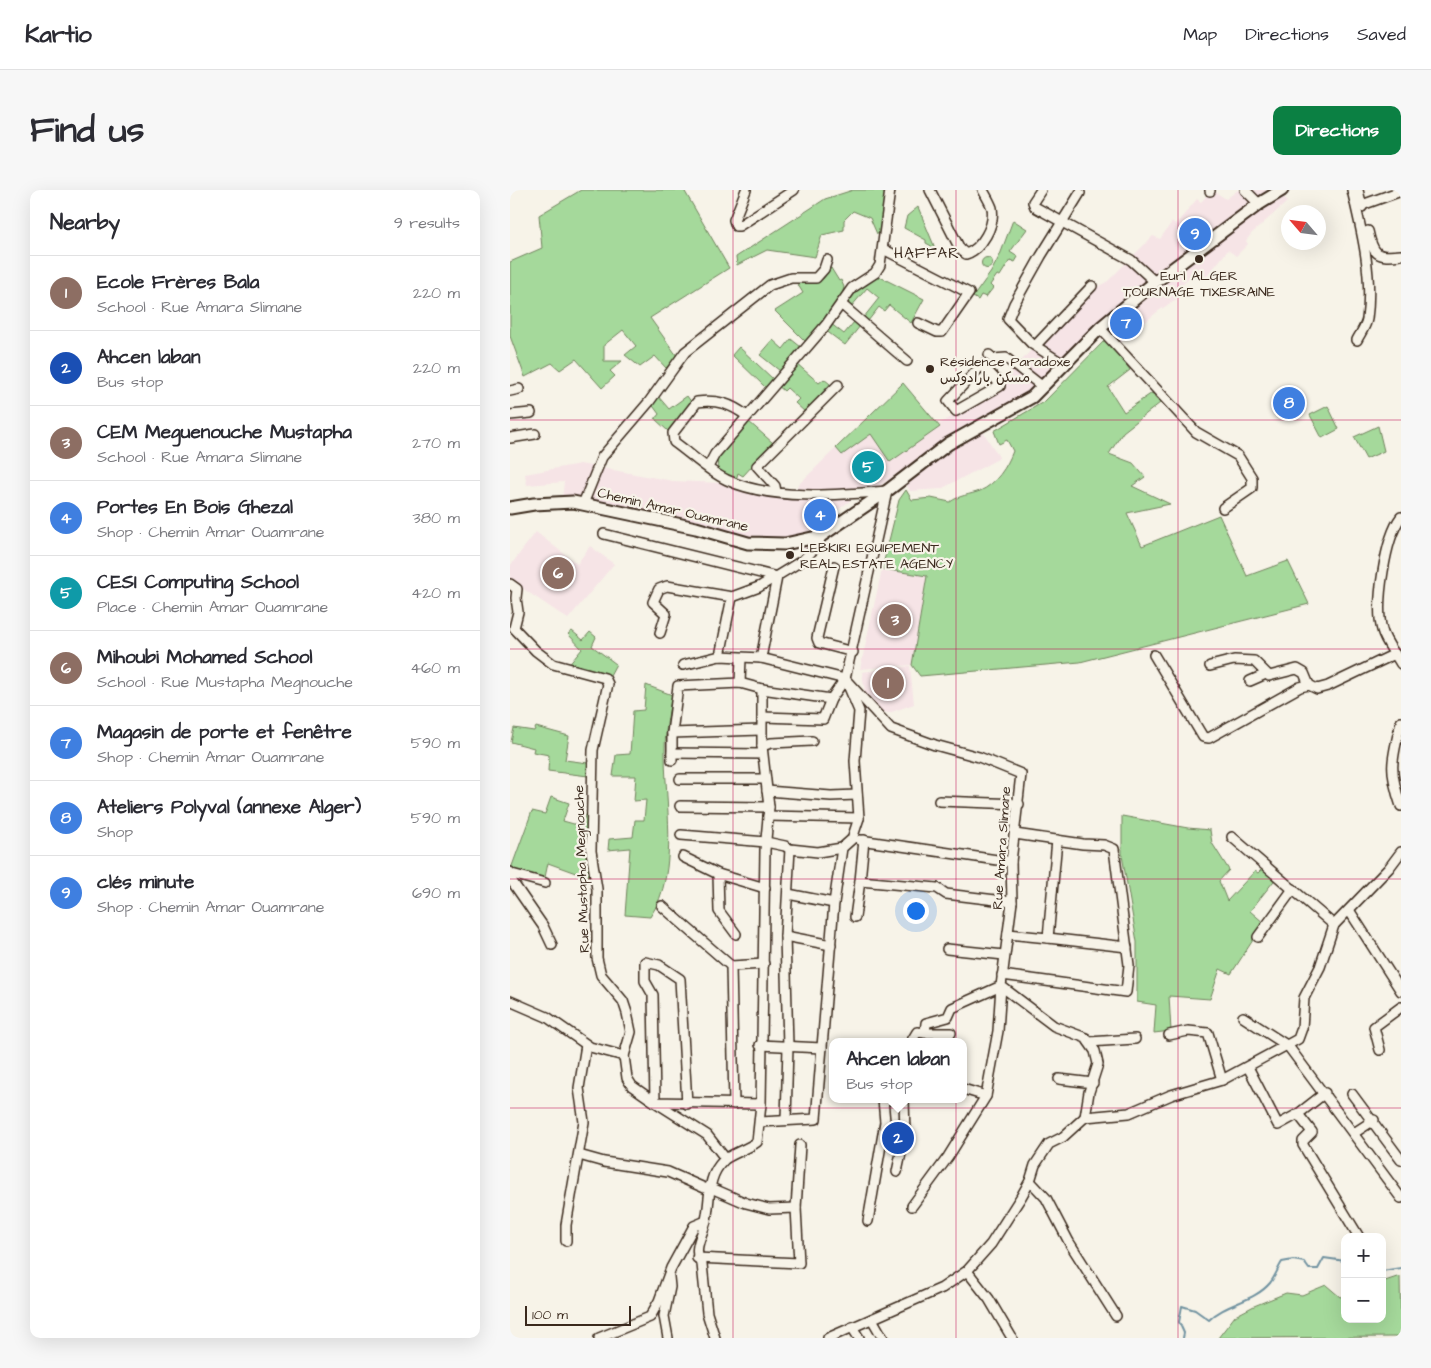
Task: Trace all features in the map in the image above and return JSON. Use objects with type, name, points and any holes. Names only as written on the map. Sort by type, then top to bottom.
[{"type":"main road","name":"Chemin Amar Ouamrane","points":[[510,508],[548,502],[583,504],[696,528],[748,543],[785,544],[820,536],[887,491],[948,444],[1032,397],[1100,328],[1155,282],[1259,204],[1282,190]]},
{"type":"street","points":[[746,190],[734,220],[736,226],[739,226],[794,190]]},
{"type":"street","points":[[708,467],[715,454],[841,304],[852,288],[875,273],[880,265],[883,249],[890,190]]},
{"type":"street","points":[[930,190],[960,249],[966,254],[976,249],[983,242],[991,222],[992,209],[983,190]]},
{"type":"street","points":[[1041,190],[1033,202],[1035,207],[1062,224],[1131,260],[1155,282]]},
{"type":"street","points":[[1245,190],[1259,204]]},
{"type":"street","points":[[1352,190],[1364,242],[1367,274],[1367,321],[1357,340]]},
{"type":"street","points":[[1358,190],[1372,248],[1385,257],[1401,255]]},
{"type":"street","points":[[1362,205],[1401,191]]},
{"type":"street","points":[[1064,365],[1036,346],[1008,319],[1041,256],[1080,193]]},
{"type":"street","points":[[883,249],[969,293],[942,332],[940,333],[918,323]]},
{"type":"street","points":[[583,504],[602,457],[649,402],[684,352],[770,285],[791,278],[816,278],[824,269],[827,260]]},
{"type":"street","points":[[1036,346],[1092,286]]},
{"type":"street","points":[[841,304],[908,361]]},
{"type":"street","points":[[1100,328],[1196,432],[1238,456],[1252,478],[1252,488],[1223,508]]},
{"type":"street","points":[[989,355],[993,359],[1006,358],[1043,387]]},
{"type":"street","points":[[982,365],[1000,386],[956,411],[948,401],[982,365]]},
{"type":"street","points":[[776,492],[775,486],[757,466],[838,384]]},
{"type":"street","points":[[748,416],[732,404],[708,400],[697,402],[673,433],[672,437],[674,442],[731,481],[797,495],[841,495],[887,491],[846,678],[830,699],[822,719],[763,717]]},
{"type":"street","points":[[510,415],[531,413]]},
{"type":"street","points":[[510,438],[534,434]]},
{"type":"street","points":[[1401,517],[1392,530],[1387,544],[1380,614],[1382,630],[1401,664]]},
{"type":"street","points":[[604,534],[777,577]]},
{"type":"street","points":[[660,633],[666,614],[653,602],[659,589],[667,586],[732,597],[777,577],[803,560],[818,545],[820,536]]},
{"type":"street","points":[[834,566],[816,638],[819,643],[853,652]]},
{"type":"street","points":[[762,658],[777,577]]},
{"type":"street","name":"Rue Mustapha Megnouche","points":[[510,584],[517,589],[518,612],[514,628],[536,651],[554,664],[605,678],[608,684],[593,750],[591,851],[597,889],[597,958],[601,974],[622,1001],[627,1013],[631,1032],[624,1056]]},
{"type":"street","points":[[720,656],[732,597]]},
{"type":"street","points":[[1210,666],[1228,661],[1248,660],[1254,661],[1266,674],[1275,676],[1297,669],[1304,673],[1308,684],[1317,689],[1328,686],[1395,654]]},
{"type":"street","points":[[1154,655],[1204,737],[1209,738],[1300,686],[1308,684]]},
{"type":"street","points":[[683,666],[720,656],[762,658],[846,678]]},
{"type":"street","points":[[740,683],[741,658]]},
{"type":"street","points":[[1250,681],[1266,674]]},
{"type":"street","points":[[681,836],[766,842],[790,849],[818,852],[842,848],[852,839],[858,818],[855,761],[859,711],[846,678]]},
{"type":"street","name":"Rue Amara Slimane","points":[[846,678],[892,729],[935,745],[980,757],[1020,774],[1019,804],[1011,862],[1012,902],[1004,955],[998,1031],[986,1096]]},
{"type":"street","points":[[812,742],[771,744],[762,750],[672,756],[672,733],[678,686],[740,683],[762,689],[830,699]]},
{"type":"street","points":[[716,1338],[707,1313],[702,1264],[697,1258],[698,1241],[706,1221],[709,1189],[725,1158],[746,1150],[757,1142],[760,1122],[760,1045],[764,964],[766,842],[769,812],[762,750],[762,689]]},
{"type":"street","points":[[1401,722],[1392,760],[1392,778],[1401,806]]},
{"type":"street","points":[[672,733],[761,730]]},
{"type":"street","points":[[680,779],[764,779]]},
{"type":"street","points":[[767,791],[857,796]]},
{"type":"street","points":[[939,801],[1019,804]]},
{"type":"street","points":[[680,806],[858,818]]},
{"type":"street","points":[[1002,975],[1126,992],[1129,966],[1114,849],[1104,845],[1015,834]]},
{"type":"street","points":[[1232,837],[1334,925]]},
{"type":"street","points":[[852,839],[1011,862]]},
{"type":"street","points":[[855,917],[864,840]]},
{"type":"street","points":[[1048,938],[1057,840]]},
{"type":"street","points":[[760,1122],[816,1119],[834,903],[842,848]]},
{"type":"street","points":[[786,1120],[788,1046],[785,936],[790,849]]},
{"type":"street","points":[[828,1338],[942,1288],[967,1271],[991,1244],[1030,1181],[1035,1165],[1049,1144],[1063,1137],[1085,1117],[1129,1113],[1171,1095],[1222,1080],[1298,1039],[1302,1028],[1304,998],[1320,967],[1334,925],[1389,868],[1401,852]]},
{"type":"street","points":[[683,857],[718,874],[766,888]]},
{"type":"street","points":[[718,874],[719,911],[736,934]]},
{"type":"street","points":[[511,877],[545,883]]},
{"type":"street","points":[[511,877],[543,926],[552,946]]},
{"type":"street","points":[[860,881],[937,888],[946,894],[1012,902]]},
{"type":"street","points":[[1258,937],[1293,889]]},
{"type":"street","points":[[788,894],[834,903]]},
{"type":"street","points":[[662,906],[731,966],[764,964]]},
{"type":"street","points":[[1349,910],[1401,991]]},
{"type":"street","points":[[1008,934],[1127,947]]},
{"type":"street","points":[[785,936],[831,945]]},
{"type":"street","points":[[947,949],[1004,955]]},
{"type":"street","points":[[655,1102],[653,995],[645,981],[645,962],[659,965],[680,979],[686,1104]]},
{"type":"street","points":[[731,966],[734,1104]]},
{"type":"street","points":[[925,1033],[926,1023],[948,1017],[952,1008],[1001,986],[1054,1026],[1086,1038],[1096,1051],[1098,1064],[1089,1092],[1085,1117]]},
{"type":"street","points":[[510,1001],[547,1017],[586,1045],[624,1056],[627,1078],[632,1086],[707,1135],[725,1158]]},
{"type":"street","points":[[1380,1050],[1374,1027],[1401,1007]]},
{"type":"street","points":[[1243,1017],[1288,1046],[1401,1198]]},
{"type":"street","points":[[1169,1035],[1188,1031],[1208,1033],[1222,1080]]},
{"type":"street","points":[[913,1038],[917,1032],[950,1033]]},
{"type":"street","points":[[1089,1042],[1135,1040]]},
{"type":"street","points":[[566,1241],[566,1226],[584,1122],[578,1088],[586,1045]]},
{"type":"street","points":[[760,1045],[822,1048]]},
{"type":"street","points":[[1248,1067],[1278,1125],[1298,1114],[1325,1094]]},
{"type":"street","points":[[1059,1079],[1093,1083]]},
{"type":"street","points":[[912,1206],[948,1157],[986,1096],[967,1090]]},
{"type":"street","points":[[1352,1094],[1374,1120],[1401,1160]]},
{"type":"street","points":[[655,1102],[761,1104]]},
{"type":"street","points":[[868,1221],[886,1122],[883,1103]]},
{"type":"street","points":[[897,1172],[904,1134],[904,1103]]},
{"type":"street","points":[[1298,1114],[1312,1132],[1303,1141],[1303,1145],[1357,1233]]},
{"type":"street","points":[[1354,1133],[1374,1120]]},
{"type":"street","points":[[697,1258],[799,1263],[796,1208],[800,1145]]},
{"type":"street","points":[[579,1155],[604,1162],[668,1172],[709,1189],[769,1209],[796,1208]]},
{"type":"street","points":[[1030,1181],[1046,1198],[1069,1242],[1116,1316]]},
{"type":"street","points":[[599,1338],[650,1318],[659,1301],[668,1273],[694,1226],[706,1221]]},
{"type":"street","points":[[967,1271],[989,1299],[1012,1338]]},
{"type":"street","points":[[668,1273],[670,1287],[664,1316],[668,1338]]},
{"type":"street","points":[[872,1319],[883,1338]]},
{"type":"street","points":[[852,1327],[859,1338]]},
{"type":"shaded area","points":[[1212,190],[1226,199],[1238,190],[1280,190],[1287,202],[1281,205],[1281,207],[1251,234],[1246,241],[1248,244],[1236,256],[1228,250],[1204,280],[1195,272],[1183,284],[1187,292],[1157,312],[1116,347],[1098,324],[1034,388],[977,422],[999,457],[998,459],[941,489],[910,491],[904,480],[949,437],[874,490],[859,494],[835,512],[810,522],[813,551],[562,499],[564,482],[527,485],[525,474],[580,464],[673,481],[722,483],[773,493],[796,491],[797,486],[903,383],[941,428],[939,424],[1004,385],[1004,380],[1032,349],[1099,286],[1108,281],[1153,236],[1160,239],[1172,222],[1176,224],[1197,199],[1201,202]]},
{"type":"shaded area","points":[[536,532],[577,564],[590,546],[614,564],[568,619],[510,580],[510,566]]},
{"type":"shaded area","points":[[882,569],[927,576],[912,665],[860,669]]},
{"type":"shaded area","points":[[910,666],[914,704],[889,713],[883,712],[865,693],[862,672]]},
{"type":"green space","points":[[581,190],[684,190],[729,268],[650,318],[677,356],[666,368],[655,356],[640,367],[625,355],[636,346],[623,330],[604,345],[604,361],[622,361],[610,371],[615,376],[602,388],[576,359],[560,370],[552,363],[525,377],[510,336],[510,262],[542,248],[539,215]]},
{"type":"green space","points":[[853,190],[881,190],[886,196],[882,234],[877,234],[870,218],[853,211],[844,220],[844,230],[822,235],[815,257],[767,250],[737,265],[736,257],[825,199]]},
{"type":"green space","points":[[918,207],[935,248],[926,243],[926,240],[904,228],[907,216]]},
{"type":"green space","points":[[1013,220],[1027,229],[1010,252],[1018,257],[1015,262],[1010,260],[1000,276],[997,275],[990,285],[993,288],[986,297],[981,295],[978,300],[973,297],[991,272],[1000,255]]},
{"type":"green space","points":[[987,257],[993,263],[987,269],[981,263]]},
{"type":"green space","points":[[831,268],[844,287],[842,295],[806,342],[775,311],[803,293],[795,280],[823,279]]},
{"type":"green space","points":[[880,277],[924,299],[911,323],[889,305],[884,311],[879,307],[868,321],[864,317],[879,298],[867,288],[851,307],[846,303],[864,282]]},
{"type":"green space","points":[[854,322],[860,326],[845,345],[825,330],[830,323],[844,334]]},
{"type":"green space","points":[[1107,338],[1130,370],[1108,387],[1124,412],[1152,393],[1160,403],[1123,432],[1109,454],[1133,463],[1145,477],[1132,486],[1170,504],[1127,513],[1142,546],[1219,515],[1247,576],[1288,561],[1309,604],[1080,662],[920,676],[912,665],[927,576],[882,569],[899,500],[906,490],[912,500],[931,498],[950,502],[961,496],[986,488],[1004,469],[1013,451],[1007,440],[999,444],[994,431],[1045,401]]},
{"type":"green space","points":[[791,339],[801,347],[780,371],[760,355],[773,340],[783,349]]},
{"type":"green space","points":[[739,347],[773,379],[765,387],[732,355]]},
{"type":"green space","points":[[796,363],[819,383],[824,379],[830,384],[805,412],[795,403],[799,399],[787,388],[784,391],[777,385]]},
{"type":"green space","points":[[903,383],[940,427],[890,462],[871,434],[842,455],[836,448]]},
{"type":"green space","points":[[657,395],[669,409],[687,396],[692,403],[668,431],[655,419],[659,414],[651,403]]},
{"type":"green space","points":[[1328,406],[1339,429],[1322,438],[1310,415]]},
{"type":"green space","points":[[748,421],[773,443],[743,476],[738,473],[736,480],[718,471],[717,455]]},
{"type":"green space","points":[[1378,426],[1384,451],[1366,459],[1354,437]]},
{"type":"green space","points":[[572,631],[583,640],[590,632],[596,637],[592,646],[616,664],[609,677],[568,666],[582,649],[568,634]]},
{"type":"green space","points":[[646,685],[672,695],[666,728],[665,748],[669,835],[668,857],[660,899],[650,917],[625,915],[630,848],[608,850],[609,839],[633,837],[635,820],[644,820],[646,800],[634,801],[636,776],[613,776],[616,755],[630,754],[633,711],[644,710]]},
{"type":"green space","points":[[536,727],[569,736],[565,760],[588,763],[588,776],[548,771],[549,755],[533,752],[534,748],[511,742],[514,728],[534,731]]},
{"type":"green space","points":[[551,797],[569,803],[563,821],[581,826],[587,811],[590,811],[595,880],[548,863],[544,882],[513,870],[512,866],[532,811],[545,814]]},
{"type":"green space","points":[[1122,816],[1210,830],[1212,843],[1229,870],[1219,881],[1227,901],[1255,871],[1258,873],[1265,866],[1277,877],[1250,911],[1264,923],[1231,974],[1220,969],[1210,999],[1169,996],[1171,1031],[1154,1033],[1156,1005],[1137,1002],[1137,942],[1122,855]]},
{"type":"green space","points":[[1400,1276],[1401,1337],[1218,1338],[1235,1316],[1254,1306],[1286,1293],[1302,1295],[1326,1285],[1341,1297],[1341,1323],[1386,1323],[1386,1281]]},
{"type":"waterway","points":[[1183,1338],[1184,1333],[1179,1322],[1182,1306],[1195,1310],[1209,1320],[1216,1314],[1248,1299],[1263,1289],[1272,1281],[1282,1262],[1293,1260],[1304,1262],[1309,1269],[1318,1269],[1324,1258],[1341,1260]]},
{"type":"waterway","points":[[1386,1270],[1401,1268]]},
{"type":"place","name":"clés minute","points":[[1195,234]]},
{"type":"place","name":"Eurl ALGER TOURNAGE TIXESRAINE","points":[[1199,259]]},
{"type":"place","name":"Magasin de porte et fenêtre","points":[[1126,323]]},
{"type":"place","name":"Résidence Paradoxe مسكن بارادوكس","points":[[930,369]]},
{"type":"place","name":"Ateliers Polyval (annexe Alger)","points":[[1289,403]]},
{"type":"place","name":"CESI Computing School","points":[[868,467]]},
{"type":"place","name":"Portes En Bois Ghezal","points":[[820,515]]},
{"type":"place","name":"LEBKIRI EQUIPEMENT REAL ESTATE AGENCY","points":[[790,555]]},
{"type":"place","name":"Mihoubi Mohamed School","points":[[558,573]]},
{"type":"place","name":"CEM Meguenouche Mustapha","points":[[895,620]]},
{"type":"place","name":"Ecole Frères Bala","points":[[888,683]]},
{"type":"place","name":"Ahcen laban","points":[[898,1138]]},
{"type":"district","name":"HAFFAR","points":[[927,253]]}]
